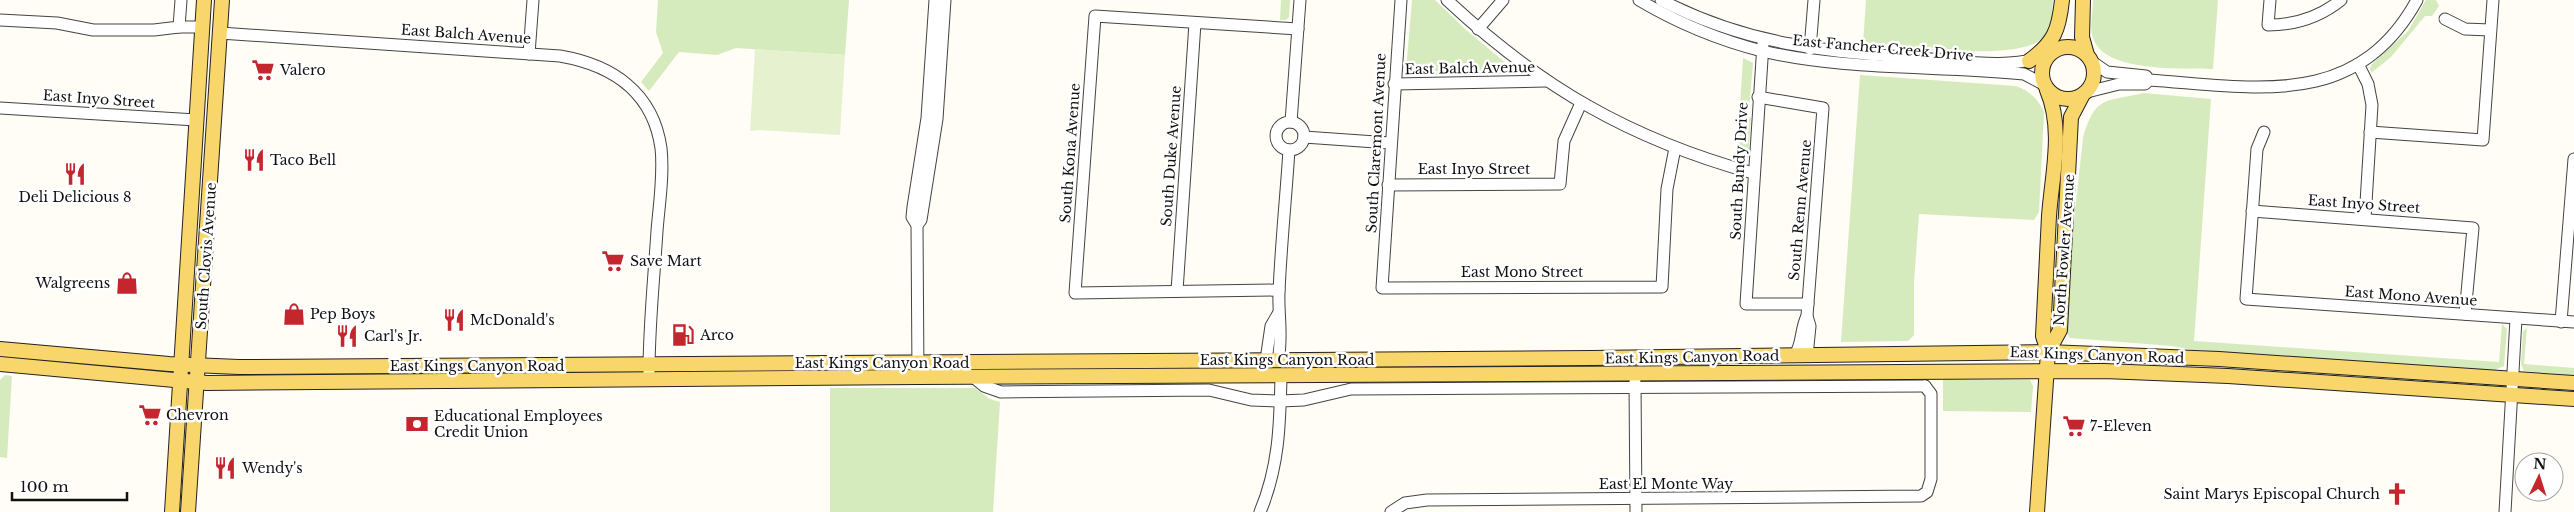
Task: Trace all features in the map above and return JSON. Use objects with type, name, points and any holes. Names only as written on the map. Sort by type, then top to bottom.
[{"type":"main road","name":"South Clovis Avenue","points":[[172,512],[204,0]]},
{"type":"main road","points":[[213,0],[212,26],[220,33]]},
{"type":"main road","name":"South Clovis Avenue","points":[[188,512],[222,0]]},
{"type":"main road","points":[[2029,61],[2047,46],[2058,30],[2062,0]]},
{"type":"main road","points":[[2069,0],[2066,32],[2042,69],[2045,87],[2053,96],[2068,100],[2085,94],[2094,75],[2081,30],[2082,0]]},
{"type":"main road","points":[[2052,53],[2068,47],[2075,48],[2089,58]]},
{"type":"main road","name":"North Fowler Avenue","points":[[2045,87],[2054,107],[2057,129],[2043,336],[2048,352]]},
{"type":"main road","name":"North Fowler Avenue","points":[[2048,352],[2060,330],[2071,117],[2085,94]]},
{"type":"main road","points":[[196,120],[204,129],[205,158],[212,173]]},
{"type":"main road","points":[[192,187],[200,193],[200,216],[208,226]]},
{"type":"main road","name":"East Kings Canyon Road","points":[[0,349],[198,366],[495,366],[649,372]]},
{"type":"main road","points":[[2037,512],[2048,352]]},
{"type":"main road","name":"East Kings Canyon Road","points":[[0,364],[197,383],[406,380],[649,372],[918,370],[1272,360],[2048,352],[2219,359],[2574,383]]},
{"type":"main road","points":[[1714,372],[1735,366],[1801,363],[1800,356]]},
{"type":"main road","points":[[1159,376],[1181,368],[1264,367],[1273,365],[1272,360]]},
{"type":"main road","points":[[1281,376],[1282,371],[1290,368],[1383,367],[1404,360]]},
{"type":"main road","points":[[406,380],[411,374],[487,372],[495,366]]},
{"type":"main road","points":[[2228,376],[2232,370],[2242,368],[2324,374],[2353,368]]},
{"type":"main road","name":"East Kings Canyon Road","points":[[918,370],[973,377],[1926,370],[2047,371],[2228,376],[2574,399]]},
{"type":"street","points":[[179,27],[180,0]]},
{"type":"street","points":[[529,54],[533,0]]},
{"type":"street","points":[[918,370],[917,225],[912,217],[927,118],[935,0]]},
{"type":"street","points":[[917,225],[921,220],[937,119],[945,0]]},
{"type":"street","points":[[1291,122],[1300,0]]},
{"type":"street","name":"South Claremont Avenue","points":[[1382,288],[1390,142],[1401,0]]},
{"type":"street","points":[[1446,0],[1478,29],[1546,81],[1581,103],[1643,136],[1754,173]]},
{"type":"street","points":[[1478,29],[1503,0]]},
{"type":"street","name":"East Fancher Creek Drive","points":[[1639,0],[1679,9]]},
{"type":"street","name":"East Fancher Creek Drive","points":[[1661,0],[1763,45],[1828,61],[2024,74],[2045,87]]},
{"type":"street","points":[[1810,49],[1814,0]]},
{"type":"street","points":[[2270,0],[2268,25],[2286,24],[2313,18],[2341,0]]},
{"type":"street","points":[[2089,58],[2107,72],[2146,76],[2149,80],[2280,88],[2320,81],[2358,64],[2392,37],[2417,0]]},
{"type":"street","points":[[2370,132],[2483,140],[2493,0]]},
{"type":"street","name":"South Kona Avenue","points":[[1177,291],[1076,293],[1095,16],[1195,23]]},
{"type":"street","points":[[2445,19],[2465,29],[2490,30]]},
{"type":"street","points":[[0,20],[58,23],[93,30],[154,30],[202,27]]},
{"type":"street","points":[[1195,23],[1298,29]]},
{"type":"street","name":"South Duke Avenue","points":[[1177,291],[1195,23]]},
{"type":"street","name":"East Balch Avenue","points":[[220,33],[529,54],[583,60],[603,67],[618,76],[635,92],[650,113],[661,150],[649,372]]},
{"type":"street","name":"East Fancher Creek Drive","points":[[1763,45],[1968,62],[2029,61],[2052,53]]},
{"type":"street","name":"South Bundy Drive","points":[[1763,45],[1758,97],[1746,304],[1807,310]]},
{"type":"street","points":[[2358,64],[2371,94],[2365,218]]},
{"type":"street","points":[[2085,94],[2119,84],[2145,84],[2149,80]]},
{"type":"street","name":"East Balch Avenue","points":[[1394,84],[1546,81]]},
{"type":"street","name":"South Renn Avenue","points":[[1758,97],[1823,108],[1807,310],[1810,326],[1800,356]]},
{"type":"street","name":"East Inyo Street","points":[[1388,185],[1560,184],[1564,141],[1581,103]]},
{"type":"street","name":"East Inyo Street","points":[[0,108],[196,120]]},
{"type":"street","points":[[1291,122],[1299,126],[1304,137],[1298,147],[1289,150],[1280,145],[1276,137],[1282,125],[1291,122]]},
{"type":"street","points":[[2252,211],[2257,149],[2264,132]]},
{"type":"street","points":[[1304,137],[1390,142]]},
{"type":"street","name":"East Mono Street","points":[[1382,288],[1662,287],[1668,190],[1675,148]]},
{"type":"street","points":[[1272,360],[1281,326],[1278,314],[1279,290],[1289,150]]},
{"type":"street","points":[[2561,322],[2571,232],[2574,159]]},
{"type":"street","name":"East Inyo Street","points":[[2252,211],[2365,218],[2473,228],[2465,314]]},
{"type":"street","name":"East Mono Avenue","points":[[2252,211],[2246,299],[2574,322]]},
{"type":"street","points":[[1177,291],[1279,290]]},
{"type":"street","points":[[2505,512],[2516,319]]},
{"type":"street","points":[[1925,386],[1926,370]]},
{"type":"street","points":[[1634,372],[1636,512]]},
{"type":"street","points":[[1260,512],[1275,469],[1281,376]]},
{"type":"street","name":"East Kings Canyon Road","points":[[973,377],[984,386],[1001,392],[1209,390],[1251,400],[1280,401],[1304,400],[1351,389],[1925,386]]},
{"type":"street","name":"East El Monte Way","points":[[1391,512],[1405,503],[1427,500],[1500,506],[1636,499],[1913,497],[1927,492],[1931,478],[1931,394],[1925,386]]},
{"type":"green space","points":[[658,0],[849,0],[845,55],[736,48],[717,55],[679,52],[649,91],[641,82],[663,53],[656,32]]},
{"type":"green space","points":[[1281,0],[1290,0],[1289,17],[1286,20],[1280,20]]},
{"type":"green space","points":[[1412,0],[1435,0],[1466,30],[1513,69],[1511,74],[1410,75],[1406,70]]},
{"type":"green space","points":[[1866,0],[2053,0],[2051,24],[2047,33],[2031,45],[2011,49],[1958,51],[1863,44]]},
{"type":"green space","points":[[2093,0],[2218,0],[2213,69],[2146,66],[2128,63],[2112,57],[2100,49],[2093,38],[2091,24]]},
{"type":"green space","points":[[2426,0],[2436,0],[2439,6],[2432,16],[2425,16],[2391,57],[2371,73],[2370,68],[2372,64],[2408,31]]},
{"type":"green space","points":[[755,49],[845,55],[840,135],[750,131]]},
{"type":"green space","points":[[1743,58],[1753,63],[1749,109],[1740,106]]},
{"type":"green space","points":[[1860,75],[2016,86],[2033,96],[2044,112],[2039,212],[2034,220],[1919,214],[1914,282],[1914,335],[1908,341],[1841,342]]},
{"type":"green space","points":[[2143,93],[2211,99],[2194,341],[2499,362],[2502,324],[2507,329],[2504,366],[2494,370],[2193,350],[2172,346],[2070,338],[2067,334],[2069,295],[2067,284],[2083,138],[2088,124],[2098,107],[2111,100]]},
{"type":"green space","points":[[1740,115],[1751,118],[1748,158],[1743,162],[1737,160]]},
{"type":"green space","points":[[2527,328],[2524,364],[2574,368],[2574,376],[2524,371],[2521,364],[2523,331]]},
{"type":"green space","points":[[5,375],[12,376],[7,458],[0,457],[0,380]]},
{"type":"green space","points":[[1943,379],[2030,380],[2033,386],[2031,412],[1943,411]]},
{"type":"green space","points":[[830,388],[975,388],[990,399],[1000,402],[993,512],[830,512]]},
{"type":"place","name":"Valero","points":[[263,70]]},
{"type":"place","name":"Taco Bell","points":[[254,160]]},
{"type":"place","name":"Deli Delicious 8","points":[[75,174]]},
{"type":"place","name":"Save Mart","points":[[613,261]]},
{"type":"place","name":"Walgreens","points":[[127,283]]},
{"type":"place","name":"Pep Boys","points":[[294,314]]},
{"type":"place","name":"McDonald's","points":[[454,320]]},
{"type":"place","name":"Arco","points":[[683,335]]},
{"type":"place","name":"Carl's Jr.","points":[[347,336]]},
{"type":"place","name":"Chevron","points":[[150,415]]},
{"type":"place","name":"Educational Employees Credit Union","points":[[417,424]]},
{"type":"place","name":"7-Eleven","points":[[2074,426]]},
{"type":"place","name":"Wendy's","points":[[225,468]]},
{"type":"place","name":"Saint Marys Episcopal Church","points":[[2397,494]]}]
